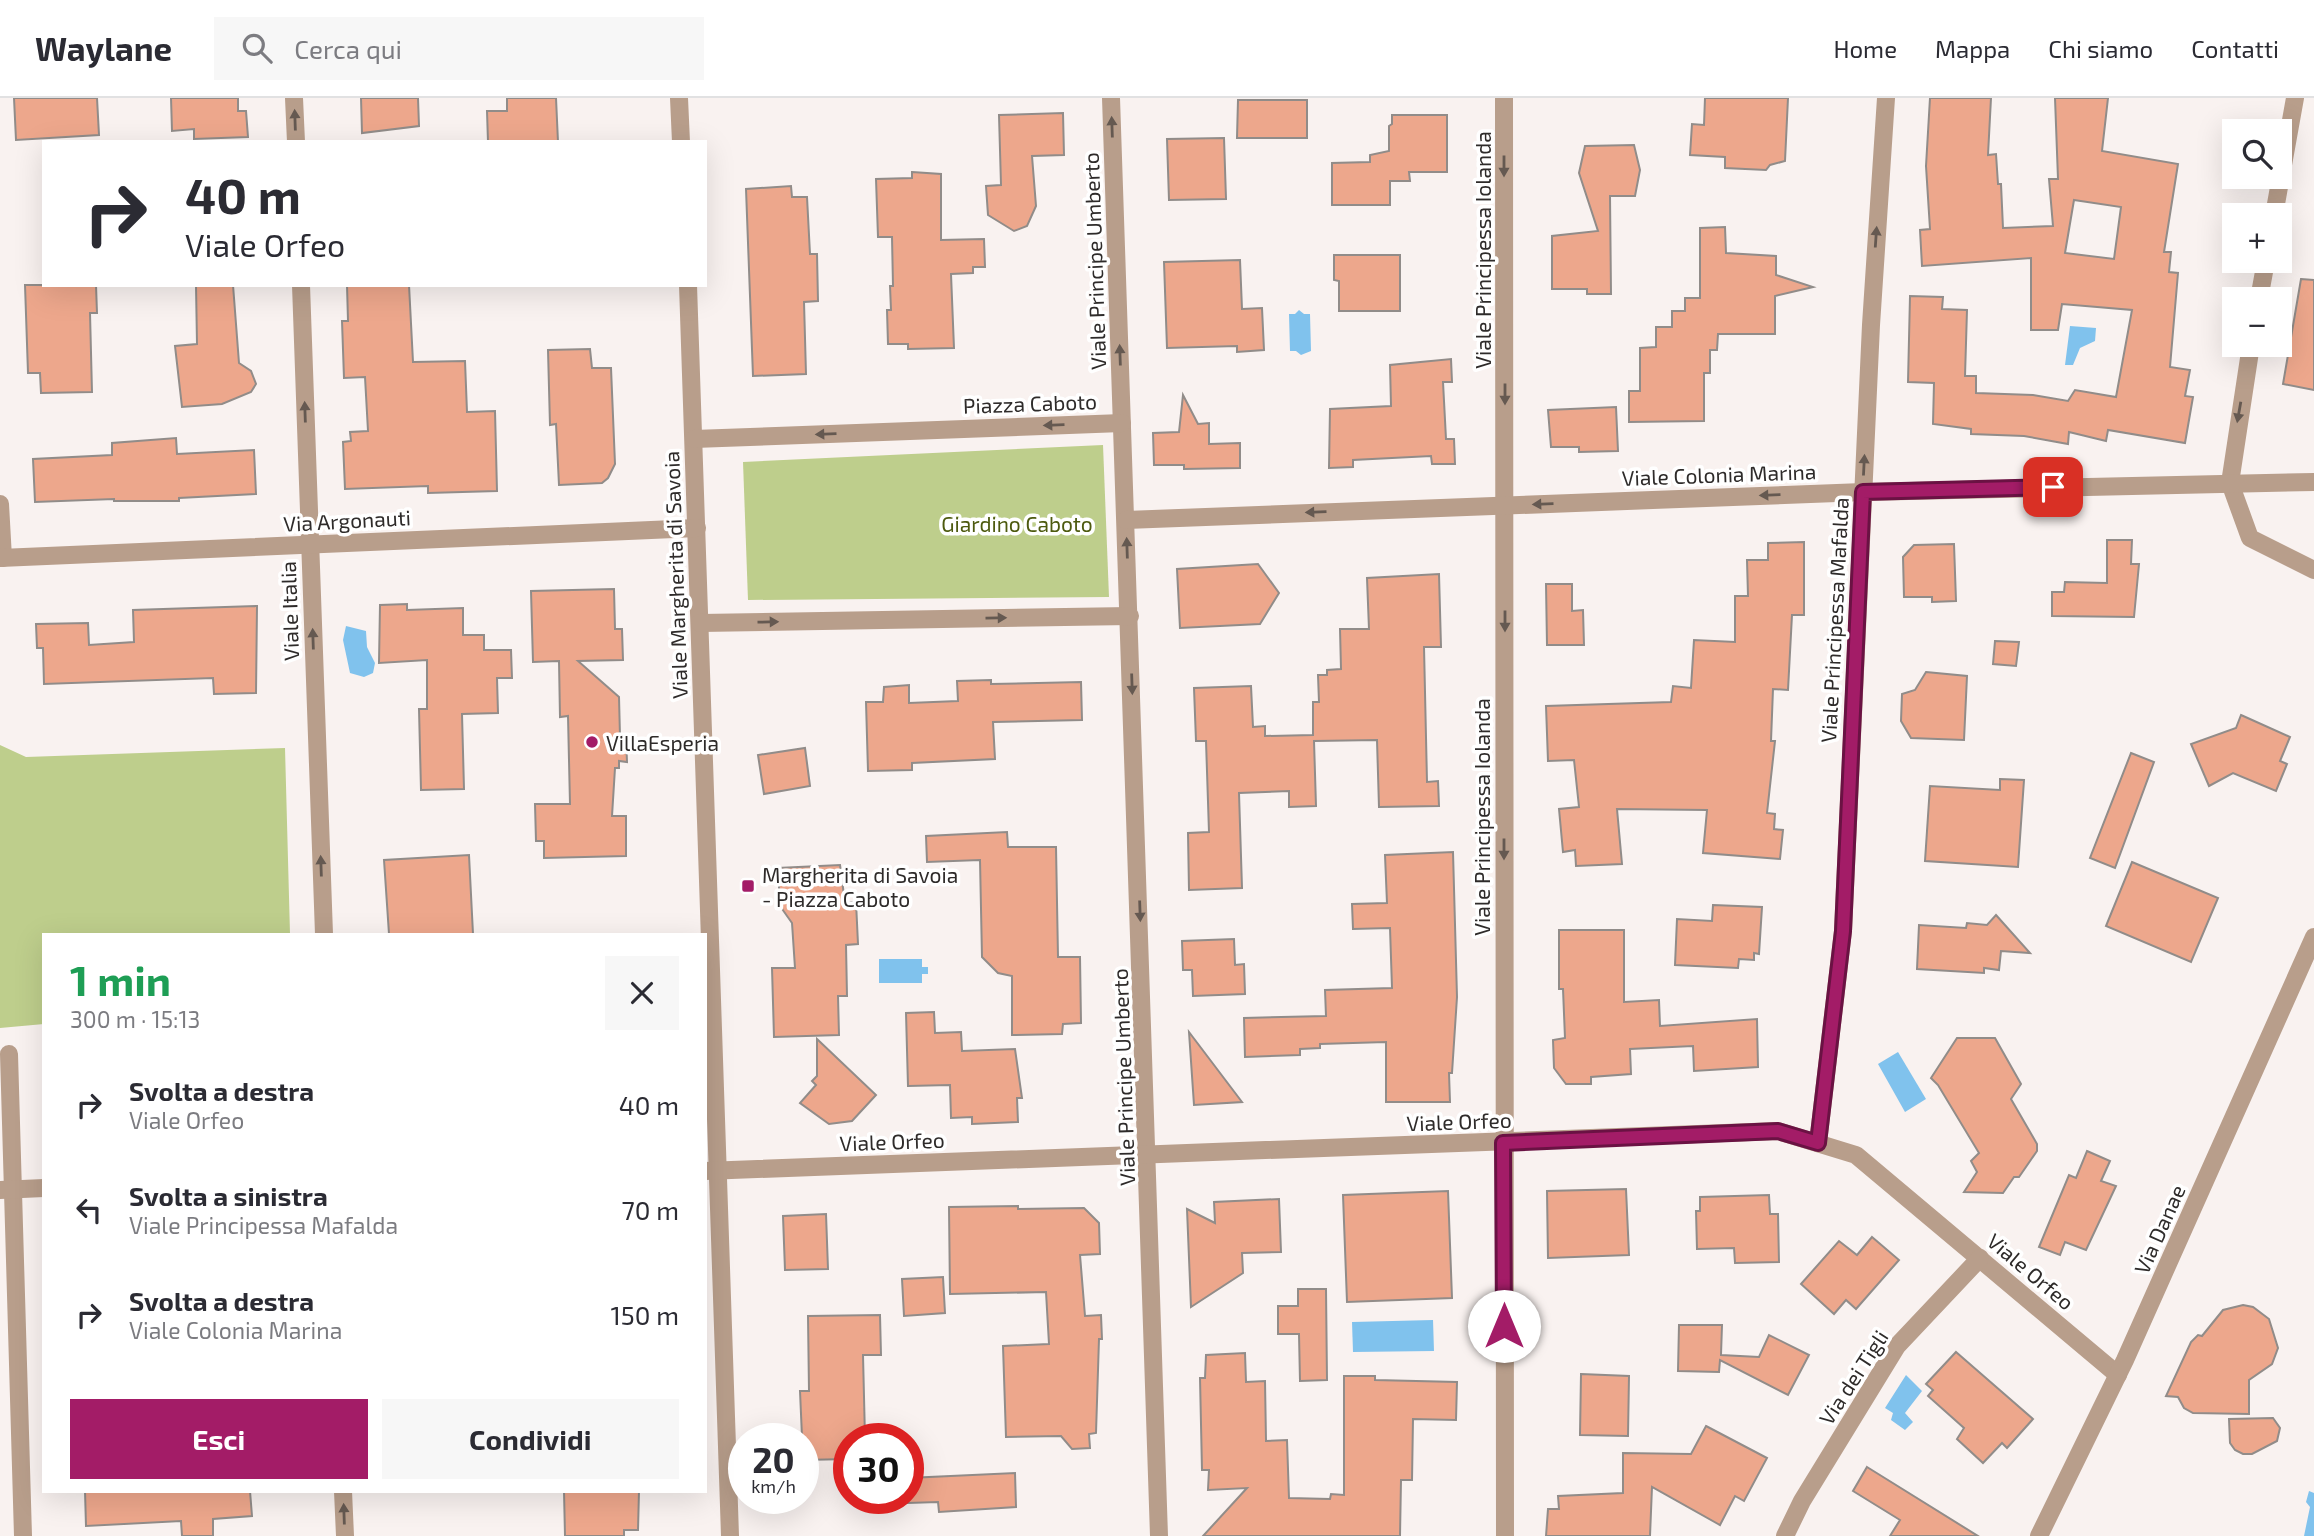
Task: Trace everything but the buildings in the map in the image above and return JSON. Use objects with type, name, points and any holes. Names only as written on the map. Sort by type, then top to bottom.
[{"type":"street","points":[[294,98],[296,140]]},
{"type":"street","points":[[679,98],[681,140]]},
{"type":"street","name":"Viale Principe Umberto","points":[[1111,98],[1122,423]]},
{"type":"street","name":"Viale Principessa Iolanda","points":[[1504,98],[1505,1536]]},
{"type":"street","name":"Viale Principessa Mafalda","points":[[1818,1143],[1843,931],[1863,492],[1886,98]]},
{"type":"street","points":[[2276,203],[2295,98]]},
{"type":"street","name":"Viale Italia","points":[[301,287],[324,933]]},
{"type":"street","name":"Viale Margherita di Savoia","points":[[688,287],[700,623],[707,933]]},
{"type":"street","points":[[2249,357],[2230,483],[2250,538],[2314,570]]},
{"type":"street","name":"Piazza Caboto","points":[[694,439],[1122,423],[1130,616]]},
{"type":"street","name":"Viale Colonia Marina","points":[[1126,520],[1863,492],[2314,482]]},
{"type":"street","points":[[0,504],[1,558]]},
{"type":"street","name":"Via Argonauti","points":[[1,558],[697,527]]},
{"type":"street","points":[[700,623],[1130,616]]},
{"type":"street","name":"Viale Principe Umberto","points":[[1130,616],[1158,1536]]},
{"type":"street","name":"Via Danae","points":[[2039,1536],[2118,1375],[2314,937]]},
{"type":"street","name":"Viale Margherita di Savoia","points":[[707,943],[712,1171],[730,1536]]},
{"type":"street","points":[[9,1054],[7,1189],[23,1536]]},
{"type":"street","name":"Viale Orfeo","points":[[712,1171],[1778,1131],[1856,1155],[2118,1375]]},
{"type":"street","points":[[7,1189],[42,1188]]},
{"type":"street","name":"Via dei Tigli","points":[[1785,1536],[1802,1501],[1897,1346],[1980,1258]]},
{"type":"street","points":[[344,1493],[345,1536]]},
{"type":"green space","name":"Giardino Caboto","points":[[1103,445],[1109,597],[748,600],[743,462]]},
{"type":"green space","points":[[0,745],[26,757],[285,748],[290,933],[42,933],[42,1024],[0,1028]]},
{"type":"water","points":[[1299,310],[1310,314],[1311,351],[1301,355],[1290,351],[1289,314],[1295,314]]},
{"type":"water","points":[[2070,326],[2096,328],[2095,341],[2080,348],[2073,365],[2065,365]]},
{"type":"water","points":[[346,626],[366,631],[367,647],[375,663],[373,673],[364,677],[350,673],[343,640]]},
{"type":"water","points":[[879,959],[922,959],[922,967],[928,967],[928,974],[922,974],[922,983],[879,983]]},
{"type":"water","points":[[1898,1052],[1926,1099],[1905,1112],[1878,1064]]},
{"type":"water","points":[[1433,1320],[1434,1351],[1353,1352],[1352,1322]]},
{"type":"water","points":[[1906,1375],[1922,1391],[1905,1413],[1913,1422],[1905,1430],[1891,1420],[1893,1413],[1885,1408]]},
{"type":"water","points":[[2309,1491],[2314,1493],[2314,1536],[2304,1536],[2310,1507],[2306,1502]]},
{"type":"place","name":"VillaEsperia","points":[[592,742]]},
{"type":"place","name":"Margherita di Savoia - Piazza Caboto","points":[[748,886]]},
{"type":"route","points":[[1504,1326],[1503,1143],[1778,1131],[1818,1143],[1843,931],[1863,492],[2053,487]]}]
